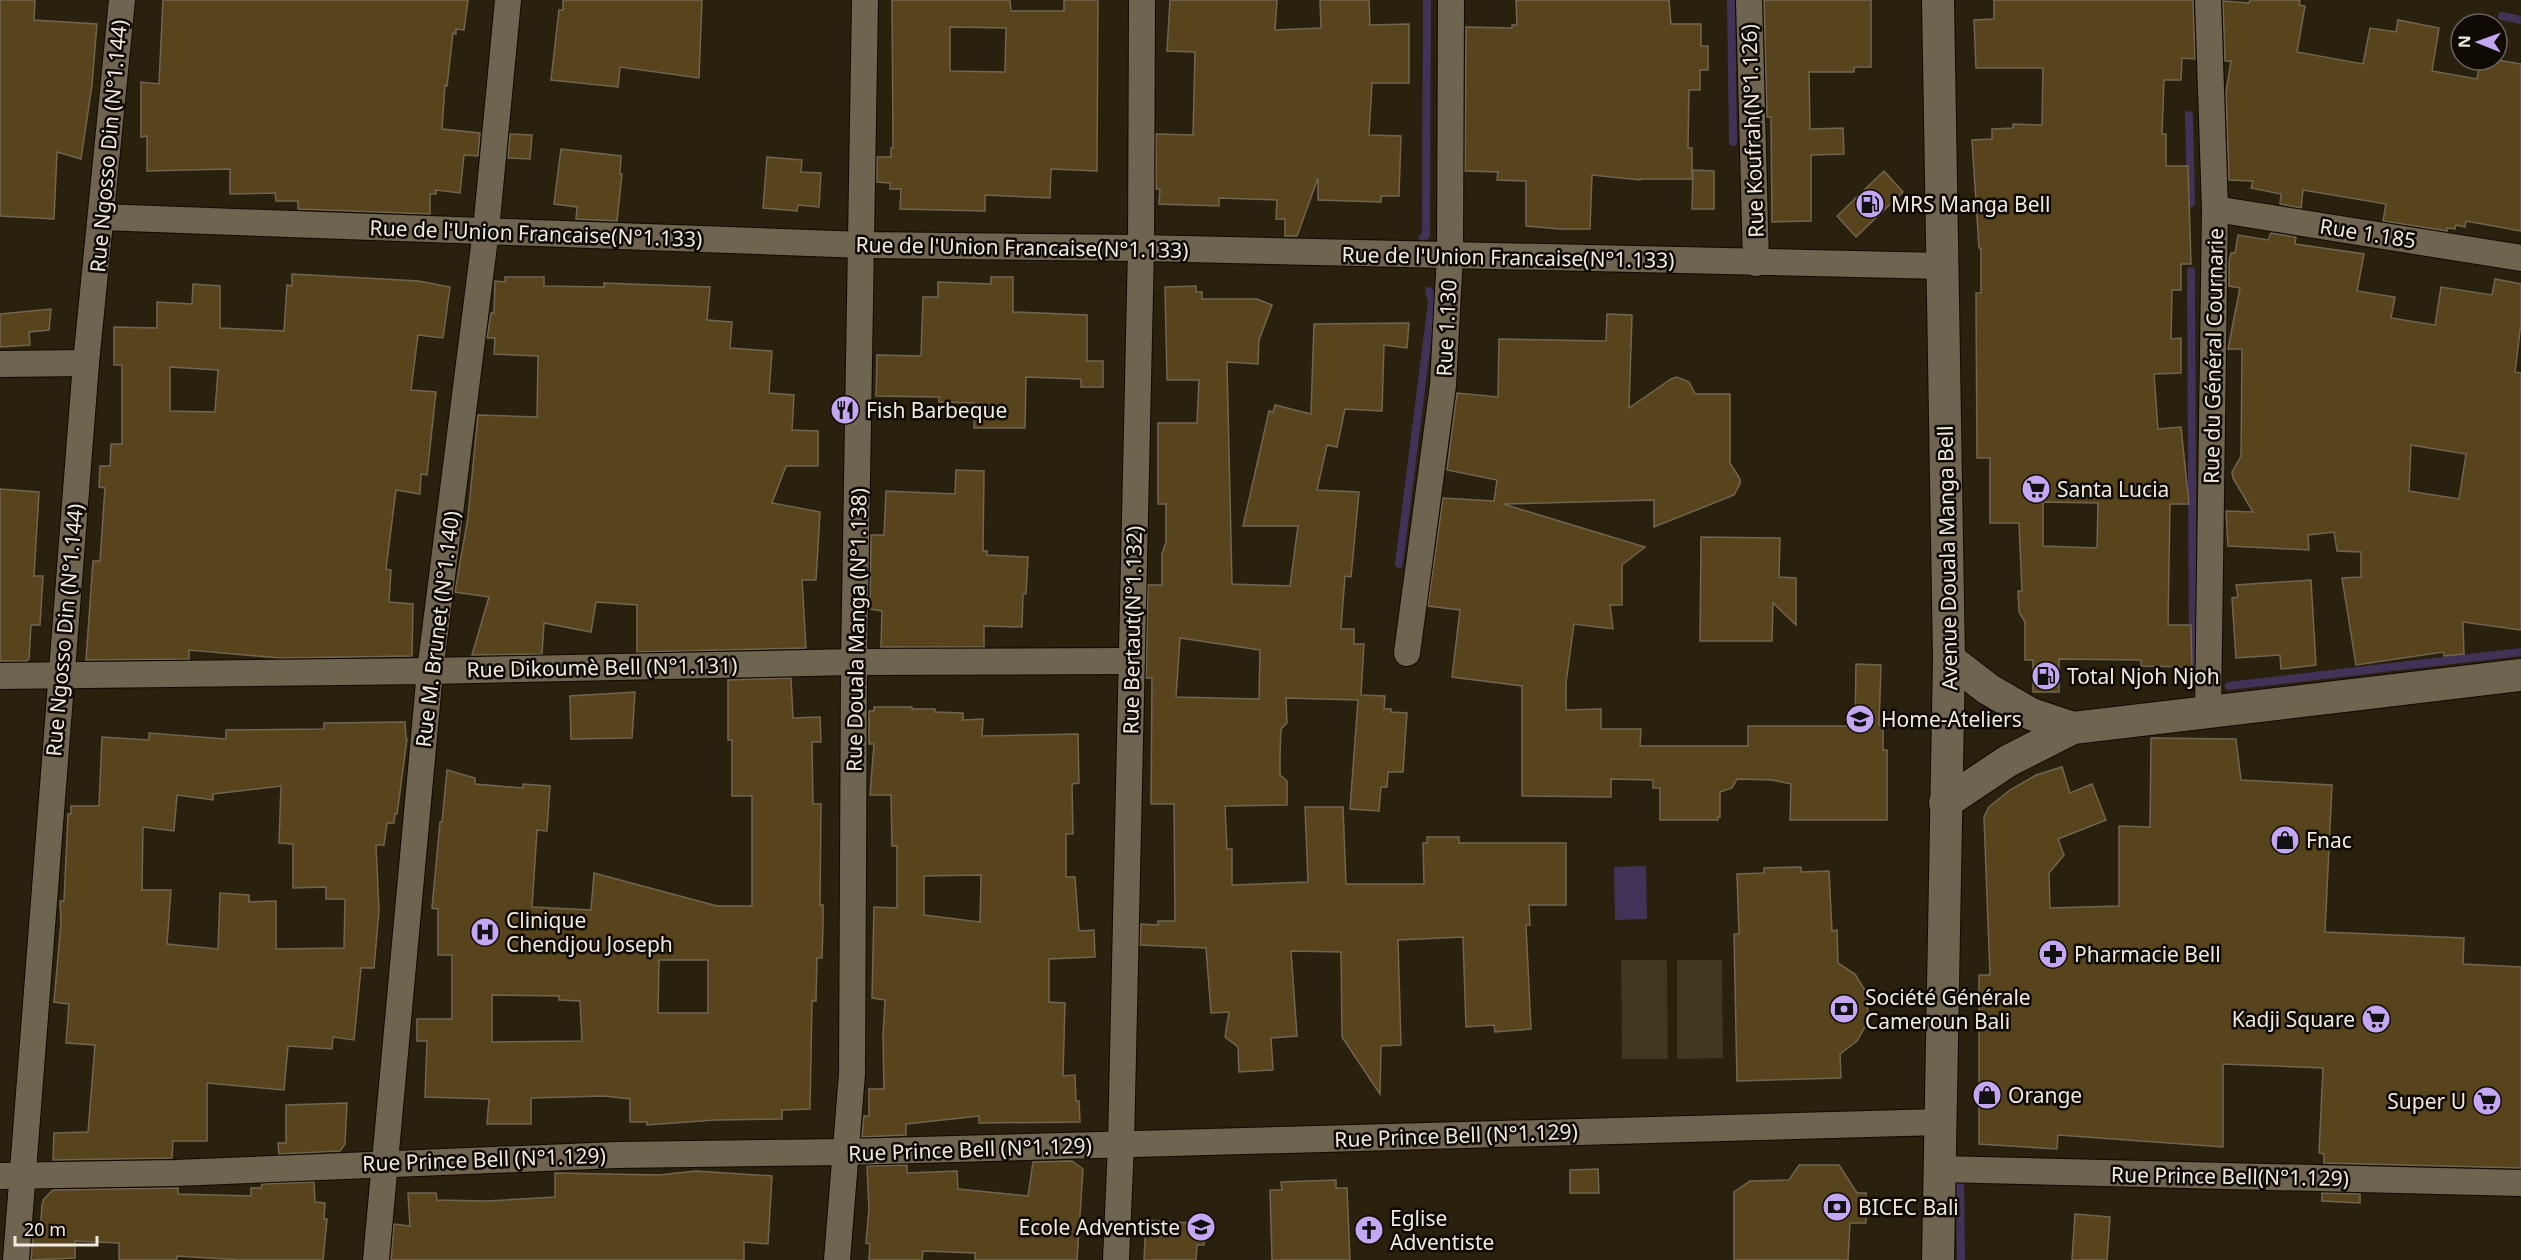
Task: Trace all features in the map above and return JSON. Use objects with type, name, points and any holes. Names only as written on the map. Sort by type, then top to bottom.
[{"type":"street","name":"Rue Ngosso Din (N°1.144)","points":[[16,1260],[11,1176],[122,0]]},
{"type":"street","name":"Rue M. Brunet (N°1.140)","points":[[376,1260],[430,671],[486,230],[508,0]]},
{"type":"street","name":"Rue Douala Manga (N°1.138)","points":[[837,1260],[852,1074],[854,662],[863,245],[865,0]]},
{"type":"street","name":"Rue Bertaut(N°1.132)","points":[[1116,1260],[1122,1144],[1141,248],[1142,0]]},
{"type":"street","name":"Rue 1.130","points":[[1407,653],[1443,385],[1450,255],[1451,0]]},
{"type":"street","name":"Rue Koufrah(N°1.126)","points":[[1749,0],[1756,263]]},
{"type":"street","name":"Avenue Douala Manga Bell","points":[[1938,0],[1949,659],[1938,1260]]},
{"type":"street","name":"Rue du Général Cournarie","points":[[2208,0],[2214,209],[2208,712]]},
{"type":"street","name":"Rue 1.185","points":[[2214,209],[2521,258]]},
{"type":"street","name":"Rue de l'Union Francaise(N°1.133)","points":[[101,217],[863,245],[1141,248],[1943,266]]},
{"type":"street","points":[[0,364],[86,363]]},
{"type":"street","points":[[1949,659],[1996,694],[2031,714],[2073,728]]},
{"type":"street","name":"Rue Dikoumè Bell (N°1.131)","points":[[0,676],[430,671],[854,662],[1132,661]]},
{"type":"street","points":[[1945,803],[2008,761],[2073,728],[2521,675]]},
{"type":"street","name":"Rue Prince Bell (N°1.129)","points":[[11,1176],[175,1173],[617,1155],[846,1152],[1940,1122]]},
{"type":"street","name":"Rue Prince Bell(N°1.129)","points":[[1939,1169],[2521,1183]]},
{"type":"shaded area","points":[[1646,866],[1647,919],[1615,920],[1614,867]]},
{"type":"shaded area","points":[[1621,960],[1667,960],[1668,1059],[1622,1059]]},
{"type":"shaded area","points":[[1677,960],[1722,960],[1723,1058],[1677,1059]]},
{"type":"building","points":[[0,0],[35,0],[34,20],[97,24],[92,85],[81,159],[57,152],[54,219],[0,216]]},
{"type":"building","points":[[163,0],[468,0],[464,30],[456,29],[456,34],[453,33],[447,86],[445,85],[442,129],[480,133],[478,156],[464,155],[460,193],[436,190],[436,194],[430,194],[430,214],[298,209],[298,201],[276,201],[275,193],[230,194],[230,169],[147,171],[147,136],[141,137],[141,82],[159,84]]},
{"type":"building","points":[[563,0],[702,0],[699,78],[620,67],[618,87],[551,80],[559,10],[563,10]]},
{"type":"building","points":[[892,0],[1010,0],[1011,11],[1064,11],[1064,0],[1098,0],[1097,171],[1051,169],[1050,198],[985,195],[985,211],[900,209],[901,189],[890,189],[890,183],[877,182],[877,157],[891,157],[891,148],[893,148]],"holes":[[[950,27],[1006,28],[1005,72],[950,71]]]},
{"type":"building","points":[[1170,0],[1277,0],[1275,30],[1321,28],[1320,0],[1369,0],[1370,25],[1409,24],[1409,83],[1372,83],[1369,135],[1401,136],[1399,196],[1381,196],[1381,202],[1318,200],[1318,178],[1297,236],[1285,236],[1285,219],[1276,219],[1277,200],[1219,198],[1219,206],[1159,204],[1160,189],[1156,189],[1156,134],[1193,135],[1195,52],[1167,51]]},
{"type":"building","points":[[1516,0],[1669,0],[1671,24],[1701,24],[1701,46],[1708,46],[1708,70],[1700,70],[1700,90],[1689,90],[1688,148],[1692,148],[1692,179],[1640,180],[1592,175],[1590,229],[1560,229],[1526,226],[1526,181],[1497,180],[1498,172],[1465,171],[1466,27],[1512,28],[1512,25],[1517,25]]},
{"type":"building","points":[[1764,0],[1871,0],[1871,67],[1854,67],[1854,72],[1809,72],[1810,129],[1843,128],[1844,154],[1811,155],[1811,221],[1772,222],[1771,117],[1767,117]]},
{"type":"building","points":[[1994,0],[2193,0],[2195,59],[2182,58],[2181,80],[2164,80],[2162,134],[2166,134],[2166,166],[2188,166],[2191,264],[2181,264],[2181,290],[2172,290],[2171,339],[2181,338],[2181,373],[2154,374],[2158,429],[2181,427],[2189,504],[2170,504],[2168,625],[2191,625],[2192,667],[2141,666],[2141,660],[2059,659],[2059,692],[2033,692],[2033,660],[2025,660],[2025,622],[2019,612],[2018,591],[2022,591],[2019,523],[1990,523],[1990,458],[1977,458],[1976,293],[1981,293],[1981,248],[1979,248],[1972,140],[1992,139],[1992,129],[2013,128],[2013,124],[2042,125],[2043,68],[1976,68],[1974,20],[1994,19]],"holes":[[[2043,502],[2098,503],[2097,548],[2043,546]]]},
{"type":"building","points":[[2250,0],[2300,0],[2299,5],[2305,6],[2297,52],[2363,64],[2370,28],[2396,32],[2398,20],[2439,28],[2432,71],[2477,79],[2478,72],[2509,72],[2509,62],[2521,64],[2521,231],[2466,221],[2465,227],[2456,225],[2455,229],[2447,228],[2447,231],[2383,221],[2386,204],[2303,190],[2301,208],[2280,204],[2281,194],[2251,188],[2253,181],[2229,180],[2226,92],[2231,61],[2225,61],[2223,1],[2249,3]]},
{"type":"building","points":[[510,134],[532,135],[530,159],[508,158]]},
{"type":"building","points":[[561,149],[621,156],[620,174],[622,174],[617,221],[576,219],[577,207],[554,204]]},
{"type":"building","points":[[767,157],[802,160],[801,172],[821,173],[819,207],[798,205],[797,211],[763,208]]},
{"type":"building","points":[[1693,170],[1714,171],[1714,209],[1692,209]]},
{"type":"building","name":"MRS Manga Bell","points":[[1884,171],[1903,192],[1856,237],[1837,216]]},
{"type":"building","points":[[2271,233],[2296,237],[2295,244],[2364,254],[2357,291],[2395,297],[2391,318],[2435,325],[2441,287],[2492,295],[2495,279],[2521,284],[2521,323],[2515,372],[2521,373],[2521,630],[2463,622],[2464,654],[2444,656],[2443,652],[2356,665],[2342,578],[2361,577],[2361,552],[2337,551],[2334,532],[2308,535],[2309,550],[2228,546],[2226,511],[2253,512],[2233,478],[2232,472],[2241,456],[2242,349],[2228,349],[2240,288],[2229,286],[2229,261],[2231,253],[2235,253],[2238,235],[2268,240]],"holes":[[[2411,445],[2466,454],[2459,499],[2409,491]]]},
{"type":"building","points":[[292,274],[419,281],[450,287],[443,338],[418,335],[411,390],[436,392],[427,475],[421,474],[420,494],[396,490],[386,569],[391,570],[389,602],[413,604],[412,656],[280,658],[189,650],[189,659],[86,660],[93,561],[100,561],[105,488],[99,487],[100,466],[110,466],[111,444],[122,444],[122,365],[114,365],[114,327],[157,328],[157,302],[192,304],[193,284],[220,286],[220,328],[284,331],[287,285],[292,286]],"holes":[[[170,367],[218,370],[215,412],[170,411]]]},
{"type":"building","points":[[505,277],[544,277],[544,286],[604,287],[604,283],[710,287],[707,320],[732,322],[730,348],[772,351],[769,393],[794,395],[792,430],[818,431],[818,466],[786,466],[772,503],[820,512],[816,580],[802,580],[806,648],[637,652],[637,605],[596,602],[591,632],[544,623],[542,654],[472,655],[489,597],[455,592],[468,517],[478,415],[537,417],[538,356],[494,354],[495,338],[487,338],[491,313],[494,313],[495,281],[505,282]]},
{"type":"building","points":[[991,277],[1013,277],[1013,312],[1087,315],[1087,361],[1103,361],[1103,387],[1081,387],[1081,379],[1026,377],[1025,428],[974,428],[975,403],[939,402],[939,397],[876,396],[877,355],[921,356],[923,297],[938,297],[938,282],[991,284]]},
{"type":"building","points":[[1196,286],[1196,292],[1202,292],[1202,299],[1257,299],[1272,305],[1259,340],[1258,364],[1227,362],[1232,584],[1290,586],[1298,526],[1243,526],[1269,411],[1273,412],[1275,405],[1311,414],[1314,324],[1409,323],[1407,348],[1384,345],[1382,411],[1345,409],[1337,447],[1327,445],[1317,490],[1359,492],[1351,577],[1345,576],[1341,629],[1354,629],[1354,644],[1364,644],[1361,695],[1385,696],[1384,709],[1407,713],[1403,772],[1388,772],[1387,787],[1381,787],[1379,811],[1350,809],[1358,700],[1286,698],[1287,723],[1281,729],[1280,775],[1287,781],[1287,805],[1225,806],[1227,849],[1232,849],[1232,885],[1308,882],[1305,807],[1343,807],[1346,884],[1424,884],[1423,843],[1427,843],[1427,837],[1459,837],[1459,843],[1566,843],[1566,905],[1529,905],[1530,925],[1526,925],[1531,1029],[1495,1032],[1494,1025],[1466,1027],[1463,937],[1398,940],[1401,1045],[1381,1046],[1380,1094],[1342,1037],[1341,952],[1291,951],[1297,1036],[1271,1038],[1273,1070],[1239,1072],[1238,1047],[1225,1037],[1229,1012],[1211,1013],[1206,948],[1140,945],[1141,924],[1158,925],[1158,921],[1175,921],[1174,804],[1151,804],[1152,678],[1146,678],[1148,585],[1162,585],[1162,554],[1166,542],[1166,504],[1158,504],[1158,423],[1197,423],[1199,380],[1167,380],[1165,287]],"holes":[[[1180,638],[1260,650],[1259,699],[1176,697]]]},
{"type":"building","points":[[51,309],[49,330],[29,332],[30,345],[0,347],[0,314]]},
{"type":"building","points":[[1607,314],[1632,315],[1629,408],[1677,377],[1689,382],[1695,394],[1730,394],[1730,463],[1740,479],[1740,484],[1734,495],[1654,527],[1654,500],[1503,504],[1645,547],[1622,565],[1622,605],[1610,605],[1613,629],[1574,624],[1566,683],[1566,710],[1601,709],[1601,729],[1641,729],[1640,746],[1748,746],[1748,726],[1855,726],[1856,664],[1881,665],[1879,725],[1883,725],[1883,750],[1887,750],[1887,820],[1790,820],[1791,784],[1772,780],[1737,779],[1732,788],[1720,792],[1718,820],[1660,820],[1660,788],[1653,788],[1653,780],[1611,779],[1611,797],[1522,796],[1522,686],[1452,677],[1460,610],[1428,606],[1443,498],[1494,501],[1497,480],[1447,470],[1457,393],[1498,397],[1499,339],[1606,341]]},
{"type":"building","points":[[956,470],[984,471],[983,551],[987,551],[987,555],[1028,557],[1026,594],[1023,594],[1022,627],[984,626],[984,647],[881,647],[882,611],[870,609],[871,535],[884,535],[886,491],[955,494]]},
{"type":"building","points":[[0,489],[39,492],[34,576],[43,576],[40,625],[31,625],[27,661],[0,661]]},
{"type":"building","points":[[1701,537],[1780,538],[1779,577],[1796,578],[1796,625],[1773,603],[1772,641],[1700,641]]},
{"type":"building","points":[[2311,580],[2316,665],[2281,669],[2280,655],[2236,658],[2232,598],[2238,597],[2236,585]]},
{"type":"building","points":[[791,678],[793,718],[820,717],[821,742],[812,742],[813,804],[821,804],[820,905],[823,905],[823,927],[822,958],[817,958],[816,1001],[812,1001],[810,1109],[782,1110],[782,1119],[715,1120],[647,1125],[647,1122],[630,1122],[630,1099],[604,1096],[531,1098],[531,1124],[487,1124],[489,1099],[425,1097],[427,1041],[417,1041],[417,1019],[452,1019],[452,955],[438,955],[438,909],[432,908],[447,770],[475,778],[475,784],[523,788],[523,784],[550,786],[547,831],[537,830],[532,907],[591,910],[594,873],[717,906],[752,906],[752,796],[732,796],[732,740],[728,740],[728,680]],"holes":[[[659,960],[708,960],[708,1013],[658,1013]],[[492,995],[559,996],[559,1000],[580,1001],[582,1041],[492,1042]]]},
{"type":"building","points":[[635,692],[632,738],[571,739],[570,696]]},
{"type":"building","points":[[874,707],[912,707],[912,709],[935,709],[935,712],[963,713],[963,720],[983,719],[982,736],[1078,734],[1079,783],[1072,784],[1073,834],[1066,834],[1066,877],[1075,877],[1079,931],[1094,930],[1095,957],[1049,959],[1049,1002],[1065,1003],[1063,1076],[1075,1075],[1080,1122],[979,1123],[979,1116],[906,1124],[906,1135],[862,1137],[864,1116],[869,1116],[869,1089],[884,1089],[885,1000],[872,998],[874,907],[897,908],[897,846],[892,846],[891,795],[870,795],[874,744],[869,744],[869,711],[874,711]],"holes":[[[981,875],[980,922],[924,915],[924,876]]]},
{"type":"building","points":[[405,722],[407,739],[397,814],[395,814],[394,823],[387,823],[384,845],[376,845],[379,910],[374,968],[361,968],[354,1040],[333,1037],[332,1049],[288,1046],[284,1090],[207,1083],[207,1141],[173,1141],[172,1158],[53,1160],[54,1133],[88,1132],[95,1045],[66,1043],[69,1004],[54,1002],[61,923],[60,901],[64,901],[68,814],[71,814],[71,806],[99,806],[102,737],[149,740],[149,733],[226,739],[226,730],[324,729],[324,723]],"holes":[[[281,786],[279,843],[293,844],[293,888],[326,887],[326,899],[345,899],[344,948],[276,949],[276,901],[249,902],[249,895],[220,893],[218,949],[167,944],[171,890],[142,890],[143,827],[174,831],[177,795],[213,800],[213,794]]]},
{"type":"building","points":[[2151,738],[2236,739],[2241,780],[2332,785],[2325,932],[2464,938],[2463,964],[2521,967],[2521,1168],[2324,1163],[2324,1154],[2319,1153],[2323,1068],[2223,1064],[2223,1147],[2058,1135],[2057,1149],[1979,1144],[1979,975],[1990,975],[1984,817],[1989,807],[2010,790],[2036,775],[2062,767],[2070,793],[2092,784],[2106,820],[2058,839],[2064,855],[2049,873],[2050,908],[2119,906],[2119,826],[2150,827]]},
{"type":"building","points":[[1801,867],[1801,872],[1829,871],[1832,931],[1837,930],[1838,963],[1855,974],[1866,992],[1867,1023],[1857,1041],[1840,1054],[1841,1078],[1737,1081],[1734,934],[1739,934],[1737,874],[1764,873],[1764,868]]},
{"type":"building","points":[[347,1103],[345,1144],[340,1151],[279,1154],[278,1143],[286,1143],[286,1105]]},
{"type":"building","points":[[1072,1161],[1083,1169],[1077,1260],[975,1260],[975,1253],[923,1251],[922,1260],[869,1260],[870,1244],[866,1243],[869,1209],[867,1166],[907,1165],[907,1173],[957,1171],[958,1189],[1028,1196],[1033,1162]]},
{"type":"building","points":[[1799,1165],[1839,1165],[1857,1193],[1866,1193],[1866,1223],[1850,1223],[1848,1260],[1734,1260],[1734,1192],[1750,1181],[1789,1180]]},
{"type":"building","points":[[1598,1169],[1599,1193],[1570,1193],[1570,1170]]},
{"type":"building","points":[[696,1171],[772,1176],[768,1244],[744,1242],[744,1260],[391,1260],[394,1224],[410,1226],[408,1193],[436,1193],[437,1200],[487,1201],[555,1197],[555,1173],[659,1175]]},
{"type":"building","points":[[1336,1180],[1336,1188],[1347,1188],[1350,1260],[1272,1260],[1270,1190],[1282,1190],[1281,1182]]},
{"type":"building","points":[[314,1182],[315,1202],[325,1203],[324,1219],[327,1219],[323,1260],[242,1260],[177,1256],[177,1260],[119,1260],[119,1243],[75,1241],[75,1258],[31,1260],[33,1234],[40,1234],[42,1205],[44,1199],[53,1190],[178,1188],[178,1194],[251,1196],[251,1188],[261,1188],[262,1184]]},
{"type":"building","points":[[2322,1193],[2360,1194],[2360,1203],[2322,1201]]},
{"type":"building","points":[[2075,1214],[2110,1217],[2107,1260],[2072,1260]]},
{"type":"building","points":[[1146,1220],[1205,1224],[1204,1245],[1197,1245],[1196,1260],[1144,1260]]},
{"type":"waterway","points":[[1423,237],[1426,236],[1427,0]]},
{"type":"waterway","points":[[1731,0],[1733,142]]},
{"type":"waterway","points":[[2509,17],[2521,20]]},
{"type":"waterway","points":[[2189,115],[2191,203]]},
{"type":"waterway","points":[[2191,271],[2193,675]]},
{"type":"waterway","points":[[1399,564],[1432,302],[1429,291]]},
{"type":"waterway","points":[[2229,686],[2521,652]]},
{"type":"waterway","points":[[1960,1173],[1961,1260]]},
{"type":"place","name":"MRS Manga Bell","points":[[1870,204]]},
{"type":"place","name":"Fish Barbeque","points":[[845,410]]},
{"type":"place","name":"Santa Lucia","points":[[2036,489]]},
{"type":"place","name":"Total Njoh Njoh","points":[[2046,676]]},
{"type":"place","name":"Home-Ateliers","points":[[1860,719]]},
{"type":"place","name":"Fnac","points":[[2285,840]]},
{"type":"place","name":"Clinique Chendjou Joseph","points":[[485,932]]},
{"type":"place","name":"Pharmacie Bell","points":[[2053,954]]},
{"type":"place","name":"Société Générale Cameroun Bali","points":[[1844,1009]]},
{"type":"place","name":"Kadji Square","points":[[2376,1019]]},
{"type":"place","name":"Orange","points":[[1987,1095]]},
{"type":"place","name":"Super U","points":[[2487,1101]]},
{"type":"place","name":"BICEC Bali","points":[[1837,1207]]},
{"type":"place","name":"Ecole Adventiste","points":[[1201,1227]]},
{"type":"place","name":"Eglise Adventiste","points":[[1369,1230]]}]
